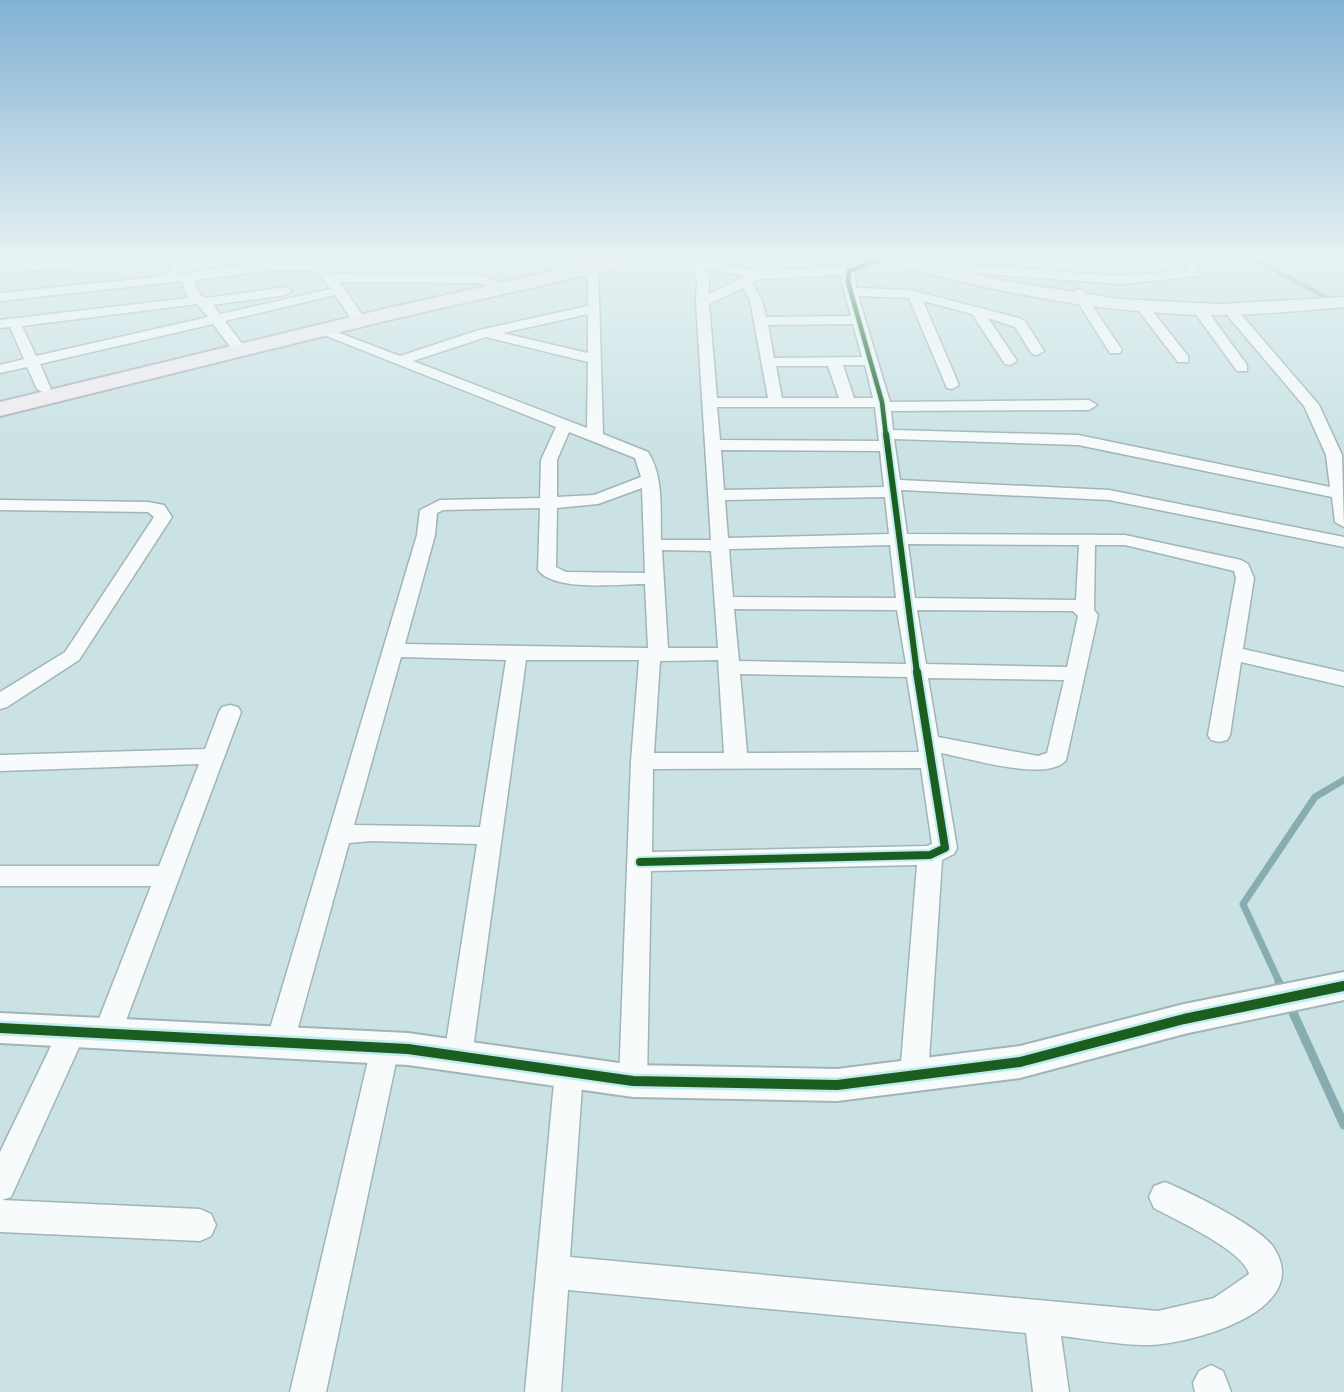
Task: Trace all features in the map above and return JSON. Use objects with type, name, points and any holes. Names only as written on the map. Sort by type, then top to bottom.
[{"type":"highway","points":[[0,400],[344,320]]},
{"type":"highway","points":[[0,409],[367,320]]},
{"type":"street","points":[[0,369],[32,362],[84,332],[129,320]]},
{"type":"street","points":[[7,323],[84,332],[217,320],[236,345]]},
{"type":"street","points":[[400,361],[484,333],[544,320]]},
{"type":"street","points":[[594,320],[595,436]]},
{"type":"street","points":[[704,320],[736,760]]},
{"type":"street","points":[[640,862],[930,855],[945,848],[906,603],[882,404],[858,320],[760,321],[776,403]]},
{"type":"street","points":[[925,320],[952,385]]},
{"type":"street","points":[[983,320],[1010,361]]},
{"type":"street","points":[[1011,320],[1018,322],[1037,351]]},
{"type":"street","points":[[1095,320],[1115,350]]},
{"type":"street","points":[[1153,320],[1183,359]]},
{"type":"street","points":[[1207,320],[1242,368]]},
{"type":"street","points":[[1238,320],[1311,405],[1334,455],[1344,522]]},
{"type":"street","points":[[7,323],[32,362],[44,390]]},
{"type":"street","points":[[321,331],[642,455],[649,469],[654,655],[642,761],[633,1081]]},
{"type":"street","points":[[484,333],[594,359]]},
{"type":"street","points":[[767,356],[868,354]]},
{"type":"street","points":[[767,356],[834,362],[868,354]]},
{"type":"street","points":[[834,362],[848,402]]},
{"type":"street","points":[[711,403],[1089,405]]},
{"type":"street","points":[[565,424],[550,455],[545,565],[547,570],[554,576],[654,579]]},
{"type":"street","points":[[714,445],[886,440],[1078,440],[1341,492]]},
{"type":"street","points":[[280,1042],[426,535],[429,510],[440,505],[547,504],[598,499],[650,479]]},
{"type":"street","points":[[718,495],[892,489],[1109,495],[1344,542]]},
{"type":"street","points":[[0,505],[148,507],[158,509],[163,517],[72,656],[0,702]]},
{"type":"street","points":[[653,545],[898,539],[1125,540],[1235,564],[1245,573],[1219,735]]},
{"type":"street","points":[[642,761],[736,760],[929,751],[1038,764],[1054,760],[1058,754],[1088,615],[1087,546]]},
{"type":"street","points":[[725,603],[1074,605],[1086,610]]},
{"type":"street","points":[[393,650],[654,655],[917,672],[1076,674]]},
{"type":"street","points":[[1232,653],[1344,679]]},
{"type":"street","points":[[458,1056],[517,654]]},
{"type":"street","points":[[0,1186],[89,1033],[167,876],[230,712]]},
{"type":"street","points":[[0,763],[213,756]]},
{"type":"street","points":[[340,835],[372,832],[491,836]]},
{"type":"street","points":[[914,1076],[930,855]]},
{"type":"street","points":[[0,876],[167,876]]},
{"type":"street","points":[[0,1028],[385,1048],[633,1081],[837,1085],[1020,1062],[1184,1019],[1344,986]]},
{"type":"street","points":[[308,1392],[385,1048]]},
{"type":"street","points":[[543,1392],[569,1072]]},
{"type":"street","points":[[554,1272],[1158,1328],[1184,1324],[1232,1307],[1253,1295],[1267,1280],[1262,1259],[1246,1243],[1165,1197]]},
{"type":"street","points":[[0,1216],[200,1225]]},
{"type":"street","points":[[1041,1317],[1051,1392]]},
{"type":"waterway","points":[[1280,984],[1243,904],[1315,797],[1344,780]]},
{"type":"waterway","points":[[1279,983],[1282,989]]},
{"type":"waterway","points":[[1290,1006],[1344,1125]]},
{"type":"cycle path","points":[[640,862],[930,855],[945,848],[906,603],[882,402],[859,320]]},
{"type":"cycle path","points":[[0,1028],[408,1049],[633,1081],[837,1085],[1020,1062],[1184,1019],[1344,986]]}]
